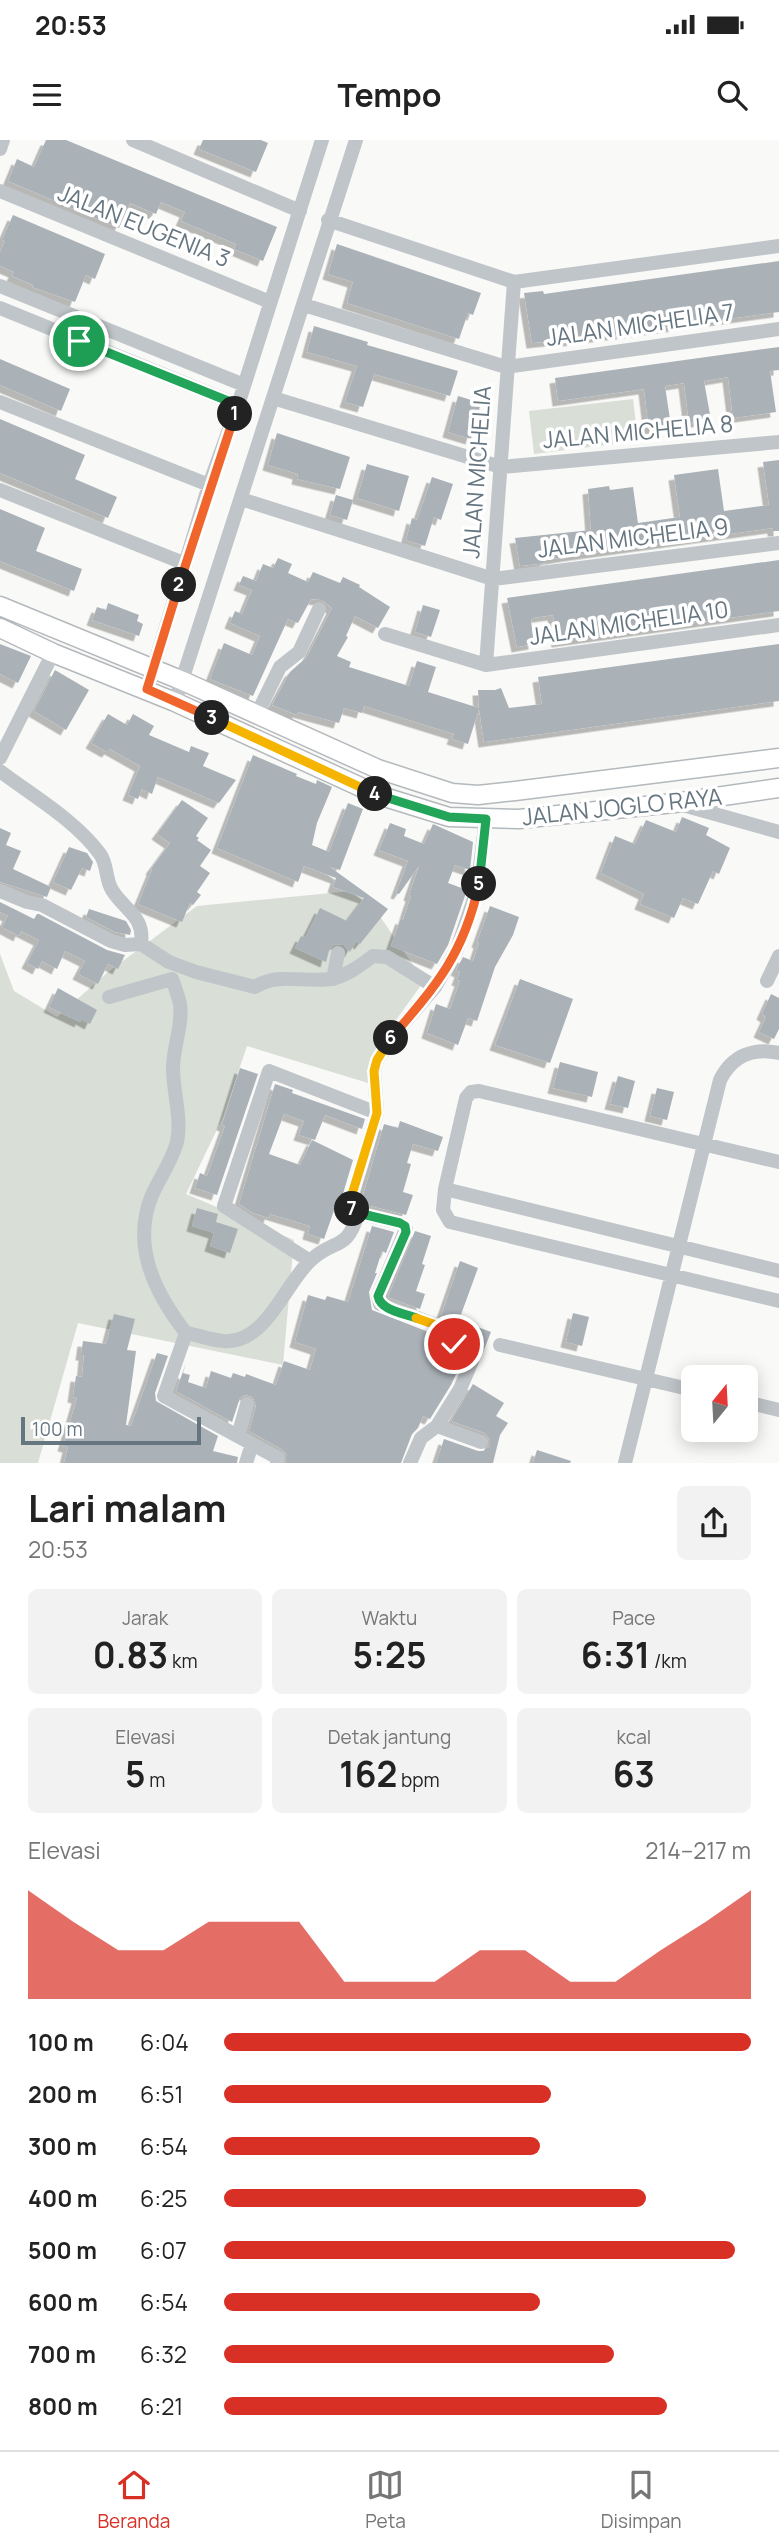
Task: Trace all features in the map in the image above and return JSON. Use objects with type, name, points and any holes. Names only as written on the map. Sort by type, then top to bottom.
[{"type":"main road","name":"JALAN JOGLO RAYA","points":[[0,606],[183,681],[378,769],[429,787],[478,795],[779,758]]},
{"type":"main road","name":"JALAN JOGLO RAYA","points":[[0,628],[53,653],[147,689],[377,795],[449,817],[519,819],[674,803],[779,788]]},
{"type":"main road","points":[[515,791],[519,819]]},
{"type":"street","points":[[0,149],[3,140]]},
{"type":"street","points":[[133,140],[300,211]]},
{"type":"street","points":[[147,689],[209,485],[238,405],[323,140]]},
{"type":"street","points":[[176,702],[304,305],[328,220],[356,140]]},
{"type":"street","name":"JALAN EUGENIA 3","points":[[0,191],[270,302]]},
{"type":"street","points":[[328,220],[514,282],[779,246]]},
{"type":"street","name":"JALAN MICHELIA","points":[[486,665],[514,282]]},
{"type":"street","points":[[0,286],[244,384]]},
{"type":"street","points":[[304,305],[506,367]]},
{"type":"street","points":[[0,308],[238,405]]},
{"type":"street","name":"JALAN MICHELIA 7","points":[[506,367],[779,329]]},
{"type":"street","points":[[273,398],[501,467]]},
{"type":"street","points":[[0,402],[209,485]]},
{"type":"street","name":"JALAN MICHELIA 8","points":[[501,467],[779,442]]},
{"type":"street","points":[[0,490],[186,564]]},
{"type":"street","points":[[241,499],[493,579]]},
{"type":"street","name":"JALAN MICHELIA 9","points":[[493,579],[779,542]]},
{"type":"street","points":[[257,714],[279,669],[299,652],[319,609]]},
{"type":"street","name":"JALAN MICHELIA 10","points":[[486,665],[779,625]]},
{"type":"street","points":[[385,634],[486,665]]},
{"type":"street","points":[[0,758],[53,653]]},
{"type":"street","points":[[0,771],[69,823],[101,855],[106,864],[108,883],[139,921],[142,929],[141,944]]},
{"type":"street","points":[[674,803],[779,832]]},
{"type":"street","points":[[410,1463],[421,1438],[437,1426],[460,1389],[473,1353],[454,1344],[450,1330],[380,1304],[378,1296],[406,1229],[400,1223],[358,1213],[349,1204],[377,1113],[374,1071],[377,1060],[435,987],[453,958],[472,909],[481,874],[486,819]]},
{"type":"street","points":[[0,891],[42,905],[111,942],[141,944],[169,962],[255,987],[265,980],[276,978],[333,979],[373,956],[380,955],[435,987]]},
{"type":"street","points":[[333,979],[338,953]]},
{"type":"street","points":[[767,981],[779,956]]},
{"type":"street","points":[[169,962],[180,1006],[173,1068],[179,1130],[171,1160],[148,1204],[146,1244],[150,1276],[157,1292],[186,1333],[222,1341],[232,1341],[248,1334],[271,1315],[310,1261],[347,1239],[358,1213]]},
{"type":"street","points":[[109,997],[172,979]]},
{"type":"street","points":[[625,1463],[720,1080],[727,1066],[751,1052],[764,1050],[779,1053]]},
{"type":"street","points":[[310,1261],[224,1206],[268,1071],[377,1113]]},
{"type":"street","points":[[779,1162],[479,1091],[471,1092],[466,1098],[445,1189],[443,1210],[450,1222],[779,1301]]},
{"type":"street","points":[[445,1189],[779,1271]]},
{"type":"street","points":[[186,1333],[164,1396],[278,1458],[277,1463]]},
{"type":"street","points":[[500,1345],[681,1387]]},
{"type":"street","points":[[238,1436],[247,1404]]},
{"type":"street","points":[[758,1405],[779,1410]]},
{"type":"street","points":[[437,1426],[481,1442]]},
{"type":"street","points":[[246,1463],[252,1444]]},
{"type":"shaded area","points":[[633,399],[638,441],[534,454],[529,411]]},
{"type":"shaded area","points":[[362,890],[424,981],[391,1027],[378,1086],[247,1046],[223,1117],[186,1194],[294,1240],[283,1365],[78,1323],[38,1463],[0,1463],[0,954],[14,991],[57,1017],[108,972],[197,906]]},
{"type":"building","points":[[46,140],[66,140],[277,227],[263,261],[234,249],[236,244],[181,221],[185,212],[161,202],[156,214],[130,203],[119,228],[8,181],[17,159],[34,167]]},
{"type":"building","points":[[203,140],[261,140],[268,143],[256,172],[199,149]]},
{"type":"building","points":[[13,215],[105,254],[95,279],[86,275],[75,302],[32,287],[33,285],[12,276],[14,272],[0,266],[0,252],[5,241],[2,240]]},
{"type":"building","points":[[337,244],[481,293],[473,315],[468,313],[459,339],[347,303],[353,282],[328,274]]},
{"type":"building","points":[[779,261],[779,312],[560,342],[532,343],[524,293],[543,291],[544,294]]},
{"type":"building","points":[[314,326],[368,342],[367,345],[458,371],[450,396],[374,374],[363,407],[345,402],[357,366],[307,352]]},
{"type":"building","points":[[779,347],[779,370],[770,371],[776,412],[733,418],[728,377],[704,381],[711,420],[689,423],[684,383],[665,386],[671,426],[649,429],[644,389],[558,401],[555,378]]},
{"type":"building","points":[[0,359],[70,389],[61,411],[0,385]]},
{"type":"building","points":[[458,396],[481,403],[471,439],[448,432]]},
{"type":"building","points":[[0,419],[85,455],[75,479],[117,497],[108,518],[0,473]]},
{"type":"building","points":[[277,433],[350,457],[340,489],[297,479],[298,474],[268,465]]},
{"type":"building","points":[[779,460],[779,531],[773,531],[773,528],[569,556],[545,560],[546,563],[520,566],[515,538],[591,530],[588,489],[633,487],[638,523],[680,517],[674,475],[718,469],[724,511],[769,505],[763,462]]},
{"type":"building","points":[[367,464],[409,476],[399,511],[357,498]]},
{"type":"building","points":[[432,477],[453,484],[441,520],[434,517],[425,546],[406,540],[412,518],[417,520]]},
{"type":"building","points":[[336,495],[353,500],[347,520],[330,515]]},
{"type":"building","points":[[0,509],[45,528],[36,551],[82,569],[74,591],[0,561]]},
{"type":"building","points":[[278,558],[292,564],[288,573],[308,582],[313,572],[340,583],[343,577],[360,585],[359,587],[390,607],[378,628],[355,616],[346,636],[348,637],[337,656],[351,662],[349,667],[409,686],[417,661],[436,667],[428,692],[479,708],[478,690],[501,688],[509,708],[542,704],[538,677],[779,644],[779,701],[484,742],[479,709],[468,744],[452,739],[454,734],[364,706],[362,713],[344,708],[339,723],[298,712],[297,715],[272,705],[290,672],[307,657],[332,608],[322,600],[311,599],[298,623],[288,619],[253,696],[210,679],[224,643],[252,655],[260,636],[230,623],[235,611],[242,614],[252,590],[239,585],[243,576],[256,581],[263,564],[273,568]]},
{"type":"building","points":[[779,560],[779,611],[557,642],[553,615],[532,618],[534,644],[517,647],[507,598]]},
{"type":"building","points":[[108,603],[139,615],[137,621],[143,624],[139,636],[92,620],[97,607],[106,610]]},
{"type":"building","points":[[423,605],[440,610],[431,637],[415,632]]},
{"type":"building","points":[[0,644],[31,656],[18,683],[0,674]]},
{"type":"building","points":[[55,670],[89,690],[66,730],[34,711]]},
{"type":"building","points":[[108,714],[127,725],[133,714],[154,726],[149,735],[189,752],[191,746],[209,753],[203,766],[236,780],[219,803],[158,777],[152,794],[142,789],[138,799],[128,795],[140,766],[110,749],[107,752],[91,743]]},
{"type":"building","points":[[253,755],[297,774],[296,776],[316,784],[317,780],[332,787],[317,823],[312,845],[329,852],[348,803],[363,809],[340,870],[330,867],[388,909],[360,944],[356,941],[350,952],[344,945],[334,944],[326,962],[295,948],[301,936],[305,938],[320,908],[347,921],[364,898],[333,887],[336,878],[304,866],[298,882],[217,848]]},
{"type":"building","points":[[182,800],[208,818],[196,836],[199,838],[197,840],[211,850],[200,866],[210,873],[197,892],[201,895],[193,905],[190,903],[182,922],[138,904],[151,869],[170,843],[157,834]]},
{"type":"building","points":[[682,817],[709,828],[706,835],[730,848],[719,874],[713,871],[698,904],[683,898],[674,918],[640,904],[644,894],[601,873],[615,836],[635,844],[646,820],[676,832]]},
{"type":"building","points":[[390,823],[406,829],[404,836],[424,844],[433,824],[473,842],[470,870],[455,865],[448,883],[467,890],[448,945],[437,964],[391,946],[401,918],[403,920],[419,866],[399,894],[396,893],[408,861],[379,850]]},
{"type":"building","points":[[0,828],[11,833],[6,845],[21,851],[13,869],[51,887],[47,897],[0,882]]},
{"type":"building","points":[[69,847],[87,853],[93,862],[90,871],[82,868],[71,890],[53,882]]},
{"type":"building","points":[[0,902],[34,919],[39,914],[107,950],[125,955],[118,969],[108,964],[98,984],[78,974],[85,961],[65,951],[57,969],[42,961],[38,969],[27,963],[39,940],[21,931],[19,936],[2,927],[8,916],[0,912]]},
{"type":"building","points":[[490,906],[519,917],[513,935],[495,967],[477,1021],[468,1018],[458,1045],[427,1033],[436,1004],[450,1009],[460,981],[457,980],[460,972],[456,970],[463,957],[473,961]]},
{"type":"building","points":[[89,909],[126,921],[131,930],[130,935],[115,932],[86,917]]},
{"type":"building","points":[[520,979],[573,999],[550,1063],[495,1045]]},
{"type":"building","points":[[58,988],[97,1010],[90,1024],[49,1007]]},
{"type":"building","points":[[771,994],[779,998],[779,1029],[774,1039],[759,1032],[766,1017],[762,1014]]},
{"type":"building","points":[[560,1062],[598,1072],[592,1097],[553,1088]]},
{"type":"building","points":[[240,1068],[258,1074],[217,1195],[195,1188],[200,1173],[207,1176],[225,1126],[222,1125]]},
{"type":"building","points":[[618,1076],[635,1081],[628,1108],[610,1104]]},
{"type":"building","points":[[275,1084],[293,1090],[292,1093],[365,1119],[362,1129],[325,1115],[315,1140],[299,1135],[304,1121],[284,1114],[269,1154],[300,1165],[312,1140],[353,1160],[342,1197],[339,1203],[337,1202],[324,1239],[308,1234],[310,1226],[270,1214],[269,1218],[253,1213],[239,1204]]},
{"type":"building","points":[[657,1088],[674,1092],[667,1120],[650,1116]]},
{"type":"building","points":[[400,1121],[443,1137],[438,1151],[413,1144],[407,1163],[411,1164],[403,1192],[413,1195],[406,1215],[361,1202],[384,1124],[398,1128]]},
{"type":"building","points":[[197,1208],[218,1214],[216,1222],[238,1229],[230,1253],[210,1246],[214,1233],[192,1226]]},
{"type":"building","points":[[372,1226],[394,1232],[386,1253],[382,1251],[369,1292],[372,1310],[444,1338],[447,1350],[463,1359],[430,1419],[423,1416],[412,1434],[401,1463],[287,1463],[287,1455],[283,1450],[249,1431],[256,1406],[253,1397],[245,1395],[240,1398],[232,1422],[176,1391],[186,1363],[183,1373],[190,1375],[188,1382],[206,1388],[211,1371],[231,1378],[233,1373],[245,1377],[246,1374],[276,1385],[284,1361],[310,1370],[316,1349],[295,1342],[308,1295],[325,1300],[327,1296],[348,1302]]},
{"type":"building","points":[[415,1231],[431,1236],[416,1291],[425,1294],[420,1309],[388,1297]]},
{"type":"building","points":[[460,1261],[478,1268],[459,1320],[491,1332],[483,1352],[478,1345],[463,1338],[457,1324],[441,1316]]},
{"type":"building","points":[[573,1313],[589,1317],[582,1346],[566,1342]]},
{"type":"building","points":[[114,1314],[135,1319],[127,1350],[136,1351],[126,1425],[131,1426],[157,1353],[168,1356],[155,1393],[156,1401],[218,1436],[213,1451],[238,1457],[237,1463],[64,1463],[68,1447],[63,1446],[77,1398],[73,1397],[76,1376],[82,1377],[83,1341],[106,1344]]},
{"type":"building","points":[[473,1384],[504,1403],[496,1416],[508,1423],[500,1435],[493,1463],[436,1463],[444,1439],[478,1451],[490,1446],[490,1440],[485,1433],[451,1421]]},
{"type":"building","points":[[537,1450],[571,1461],[533,1463]]},
{"type":"route","points":[[79,341],[238,405],[209,485],[147,689],[377,795],[449,817],[486,819],[481,874],[468,923],[457,949],[435,987],[377,1060],[374,1071],[377,1113],[349,1204],[355,1212],[400,1223],[406,1229],[378,1296],[380,1304],[450,1330],[454,1344]]}]
